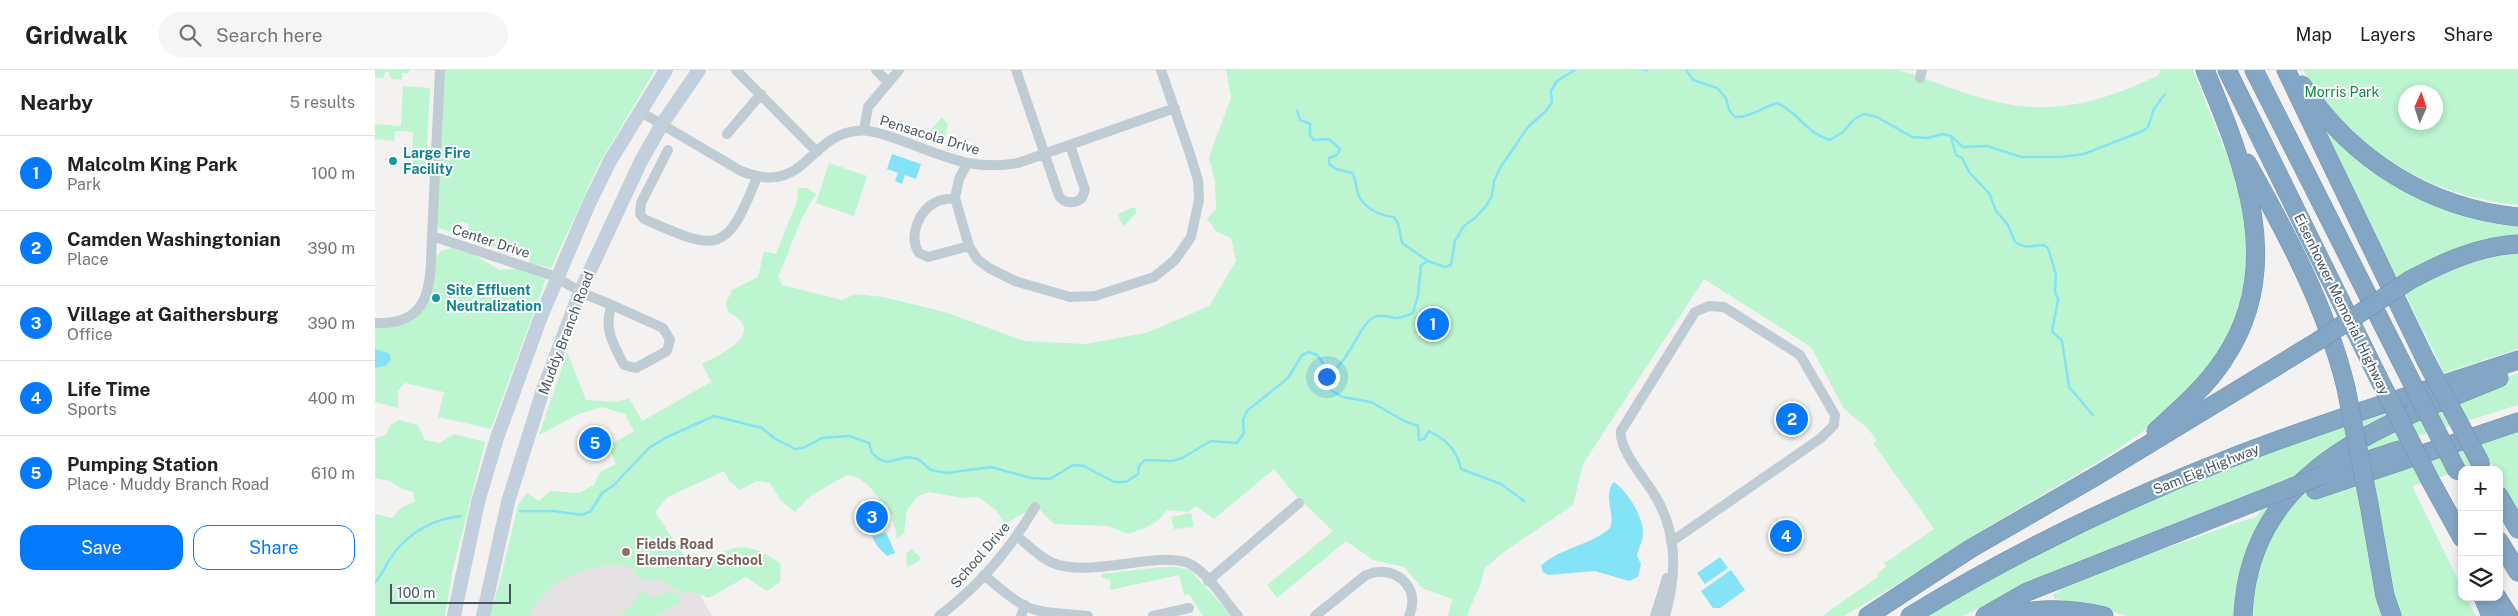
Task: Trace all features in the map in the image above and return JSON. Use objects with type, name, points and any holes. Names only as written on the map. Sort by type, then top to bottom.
[{"type":"highway","points":[[2098,475],[2151,435],[2202,387],[2224,359],[2241,325],[2253,285],[2257,252],[2252,205],[2231,134],[2205,70]]},
{"type":"highway","name":"Eisenhower Memorial Highway","points":[[2227,70],[2378,377],[2458,532]]},
{"type":"highway","points":[[2254,70],[2458,471]]},
{"type":"highway","points":[[2286,70],[2426,362],[2481,466]]},
{"type":"highway","points":[[2292,70],[2333,126],[2352,145],[2393,175],[2423,192],[2461,206],[2518,217]]},
{"type":"highway","points":[[2231,134],[2270,203],[2312,290],[2339,358],[2369,504],[2385,596],[2393,616]]},
{"type":"highway","points":[[1868,616],[1970,549],[2098,475],[2318,341],[2411,280],[2439,265],[2468,254],[2518,244]]},
{"type":"highway","name":"Sam Eig Highway","points":[[1910,616],[2024,553],[2145,494],[2227,459],[2310,429],[2518,360]]},
{"type":"highway","points":[[2243,616],[2248,577],[2259,548],[2275,516],[2297,486],[2327,459],[2385,425],[2518,370]]},
{"type":"highway","points":[[2319,483],[2356,463],[2518,413]]},
{"type":"highway","points":[[1985,616],[2027,592],[2165,537],[2319,483],[2518,422]]},
{"type":"highway","points":[[2503,503],[2518,529]]},
{"type":"highway","points":[[2503,548],[2518,572]]},
{"type":"highway","points":[[1857,616],[1920,582]]},
{"type":"highway","points":[[2485,601],[2491,616]]},
{"type":"highway","points":[[2500,601],[2509,616]]},
{"type":"highway","points":[[2006,616],[2055,609],[2079,610],[2103,616]]},
{"type":"main road","name":"Muddy Branch Road","points":[[454,616],[469,541],[497,438],[557,278],[588,206],[621,140],[666,70]]},
{"type":"main road","name":"Muddy Branch Road","points":[[483,616],[508,502],[543,390],[580,292],[621,201],[662,124],[699,70]]},
{"type":"street","name":"Center Drive","points":[[440,70],[432,236],[557,278],[580,292],[612,305],[663,328],[670,340],[667,351],[636,368],[624,364],[610,340],[607,319],[612,305]]},
{"type":"street","points":[[736,70],[817,152]]},
{"type":"street","points":[[876,70],[888,82]]},
{"type":"street","points":[[864,130],[868,107],[899,70]]},
{"type":"street","points":[[1016,70],[1061,199],[1069,202],[1079,200],[1084,195],[1085,186],[1070,145]]},
{"type":"street","points":[[967,164],[959,179],[955,198],[969,246],[982,264],[1000,275],[1038,289],[1070,297],[1095,296],[1154,277],[1175,260],[1191,237],[1199,200],[1198,180],[1161,70]]},
{"type":"street","points":[[727,134],[761,94]]},
{"type":"street","name":"Pensacola Drive","points":[[639,111],[741,171],[757,177],[776,178],[786,176],[795,171],[817,152],[844,134],[864,130],[894,138],[967,164],[996,167],[1018,163],[1175,108]]},
{"type":"street","points":[[668,150],[641,203],[640,214],[644,219],[698,241],[719,240],[727,234],[736,224],[757,177]]},
{"type":"street","points":[[955,198],[936,202],[924,211],[915,233],[915,246],[919,253],[928,257],[969,246]]},
{"type":"street","points":[[375,323],[401,321],[413,314],[421,305],[429,287],[432,236]]},
{"type":"street","points":[[1665,616],[1673,578],[1671,542],[1664,514],[1650,487],[1622,445],[1621,431],[1695,312],[1709,306],[1724,307],[1800,355],[1833,408],[1835,415],[1834,425],[1821,438],[1671,542]]},
{"type":"street","points":[[1208,581],[1299,503]]},
{"type":"street","name":"School Drive","points":[[939,616],[984,575],[1017,536],[1035,507]]},
{"type":"street","points":[[1017,536],[1047,560],[1055,564],[1099,567],[1169,559],[1183,561],[1198,570],[1238,616]]},
{"type":"street","points":[[1655,616],[1662,598],[1673,556]]},
{"type":"street","points":[[1315,616],[1367,575],[1375,571],[1386,571],[1404,580],[1412,596],[1413,606],[1409,616]]},
{"type":"street","points":[[984,575],[1025,606],[1047,612],[1088,616]]},
{"type":"street","points":[[1021,616],[1025,606]]},
{"type":"street","points":[[1153,616],[1189,608]]},
{"type":"shaded area","name":"Fields Road Elementary School","points":[[653,511],[712,616],[495,616]]},
{"type":"green space","points":[[375,70],[409,70],[409,73],[402,73],[402,80],[391,79],[389,72],[385,72],[383,78],[375,78]]},
{"type":"green space","points":[[444,70],[655,70],[599,164],[551,268],[529,263],[530,256],[522,254],[521,256],[467,238],[469,224],[461,221],[455,234],[437,227]]},
{"type":"green space","points":[[1226,70],[1898,70],[1989,100],[2012,105],[2055,107],[2076,104],[2117,93],[2159,75],[2160,70],[2193,70],[2242,193],[2250,264],[2236,321],[2218,356],[2193,386],[2142,432],[2106,457],[1961,543],[1951,552],[1844,616],[1822,616],[1878,577],[1877,574],[1886,567],[1884,561],[1888,561],[1934,529],[1873,443],[1877,440],[1867,428],[1844,409],[1811,347],[1704,279],[1583,464],[1573,505],[1505,551],[1484,569],[1482,581],[1467,616],[1448,616],[1452,599],[1422,588],[1404,567],[1373,560],[1346,541],[1277,598],[1267,585],[1333,531],[1295,495],[1274,469],[1214,519],[1196,506],[1188,512],[1167,510],[1155,522],[1128,534],[1108,526],[1054,524],[1040,510],[1022,514],[1005,524],[996,510],[978,497],[963,498],[929,492],[918,496],[907,510],[904,533],[897,539],[892,516],[870,487],[859,478],[847,475],[810,496],[795,512],[780,500],[770,483],[757,481],[740,490],[729,481],[724,471],[668,497],[655,512],[689,563],[707,561],[730,549],[746,548],[767,555],[781,564],[780,582],[767,591],[746,577],[709,598],[694,592],[680,593],[663,580],[640,579],[634,573],[632,567],[601,567],[572,575],[559,582],[547,591],[528,616],[489,616],[500,581],[518,505],[527,493],[539,501],[550,491],[579,493],[594,485],[600,472],[616,464],[608,446],[634,431],[625,414],[602,407],[579,414],[539,435],[567,352],[586,400],[617,402],[629,398],[642,421],[711,382],[702,364],[729,348],[743,335],[744,327],[739,320],[728,312],[726,303],[732,290],[758,277],[764,251],[776,254],[797,201],[798,188],[807,188],[816,194],[799,225],[778,277],[782,285],[842,300],[855,294],[883,297],[945,312],[1024,341],[1085,344],[1146,333],[1209,306],[1236,261],[1231,238],[1217,232],[1207,219],[1216,209],[1215,182],[1209,157],[1231,98]]},
{"type":"green space","name":"Morris Park","points":[[2303,70],[2518,70],[2518,205],[2484,200],[2452,191],[2422,179],[2368,145],[2344,123]]},
{"type":"green space","points":[[403,86],[430,88],[426,166],[412,165],[413,132],[395,131],[394,141],[375,139],[375,124],[401,126]]},
{"type":"green space","points":[[2314,111],[2356,155],[2518,224],[2518,235],[2486,240],[2455,249],[2426,261],[2397,277],[2375,238]]},
{"type":"green space","points":[[942,117],[948,124],[945,139],[928,133]]},
{"type":"green space","points":[[829,163],[867,176],[854,216],[816,203]]},
{"type":"green space","points":[[1134,207],[1137,212],[1123,227],[1118,214]]},
{"type":"green space","points":[[451,248],[472,254],[500,270],[518,269],[546,279],[491,429],[438,417],[444,392],[405,383],[398,391],[398,408],[375,402],[375,368],[382,367],[389,353],[375,349],[375,326],[398,325],[410,321],[431,296],[435,259],[441,251]]},
{"type":"green space","points":[[2518,250],[2518,349],[2444,373],[2405,293],[2455,264]]},
{"type":"green space","points":[[2518,373],[2518,405],[2340,460],[2312,497],[2518,430],[2518,511],[2503,485],[2503,466],[2493,466],[2490,461],[2474,466],[2458,466],[2458,471],[2412,486],[2458,580],[2458,601],[2468,601],[2476,616],[2398,616],[2374,498],[2359,504],[2382,616],[2247,616],[2257,563],[2278,519],[2306,484],[2341,455],[2382,431]]},
{"type":"green space","points":[[2413,405],[2371,422],[2334,446],[2243,568],[2236,616],[2126,616],[2100,607],[2055,599],[2053,595],[2064,587],[2112,567],[2257,516],[2284,480],[2053,571],[1963,616],[1920,616],[2071,534],[2246,458]]},
{"type":"green space","points":[[399,420],[418,425],[425,440],[440,443],[454,434],[485,442],[452,573],[445,616],[375,616],[375,516],[376,514],[392,518],[402,507],[415,502],[413,492],[402,489],[390,481],[375,478],[375,438],[386,435],[390,425]]},
{"type":"green space","points":[[1191,513],[1194,527],[1174,529],[1171,517]]},
{"type":"green space","points":[[911,549],[921,558],[916,563],[907,567],[906,554]]},
{"type":"green space","points":[[1177,567],[1190,570],[1232,616],[1203,616],[1189,594],[1184,595],[1179,575],[1110,590],[1110,580],[1101,577],[1101,574]]},
{"type":"green space","points":[[646,590],[651,599],[666,591],[677,594],[681,602],[655,616],[620,616],[637,599],[635,597]]},
{"type":"water","points":[[892,154],[921,164],[916,179],[905,175],[902,184],[895,181],[898,173],[887,169]]},
{"type":"water","points":[[375,349],[389,353],[391,359],[386,366],[375,368]]},
{"type":"water","points":[[1614,482],[1634,505],[1642,526],[1643,536],[1637,556],[1641,564],[1638,577],[1629,581],[1595,571],[1548,575],[1543,572],[1541,566],[1548,560],[1594,539],[1610,528],[1609,493]]},
{"type":"water","points":[[886,532],[895,553],[887,556],[872,537]]},
{"type":"water","points":[[1720,557],[1728,568],[1705,584],[1697,573]]},
{"type":"water","points":[[1731,570],[1745,590],[1720,608],[1713,608],[1701,591]]},
{"type":"waterway","points":[[520,511],[553,511],[582,515],[591,511],[602,493],[614,485],[649,448],[665,438],[714,416],[762,428],[774,438],[795,449],[803,448],[822,438],[849,436],[869,443],[872,453],[879,459],[887,462],[907,457],[918,459],[931,470],[947,473],[991,467],[1031,478],[1050,479],[1073,465],[1084,466],[1114,482],[1126,482],[1138,474],[1139,466],[1145,460],[1172,461],[1182,458],[1211,441],[1237,443],[1244,433],[1243,420],[1247,411],[1288,378],[1302,355],[1309,352],[1317,355],[1327,369],[1334,370],[1345,358],[1364,327],[1374,317],[1398,318],[1413,313],[1418,295],[1421,265],[1428,261],[1445,267],[1451,265],[1455,241],[1464,226],[1486,206],[1492,196],[1494,181],[1500,168],[1528,127],[1546,111],[1552,102],[1551,91],[1557,81],[1575,70]]},
{"type":"waterway","points":[[1686,70],[1693,80],[1717,88],[1726,98],[1729,110],[1735,117],[1751,114],[1777,103],[1791,112],[1815,133],[1830,140],[1843,132],[1854,119],[1864,114],[1877,117],[1912,137],[1928,138],[1942,134],[1951,136],[1963,147],[1987,146],[2021,157],[2061,157],[2084,154],[2143,131],[2148,127],[2154,109],[2165,94]]},
{"type":"waterway","points":[[1297,110],[1300,120],[1310,124],[1310,136],[1314,140],[1329,139],[1340,149],[1337,155],[1329,158],[1329,164],[1336,169],[1352,173],[1359,196],[1365,205],[1379,213],[1394,217],[1398,223],[1402,243],[1428,261]]},
{"type":"waterway","points":[[1951,137],[1956,155],[1962,158],[1969,172],[1989,193],[1996,211],[2008,225],[2015,242],[2027,246],[2043,245],[2048,248],[2056,275],[2055,291],[2058,300],[2052,331],[2062,341],[2069,387],[2093,415]]},
{"type":"waterway","points":[[1330,370],[1329,389],[1343,397],[1371,402],[1404,421],[1418,426],[1419,440],[1424,439],[1429,431],[1435,434],[1450,446],[1461,469],[1501,484],[1524,501]]},
{"type":"waterway","points":[[375,582],[396,550],[412,535],[440,520],[461,516]]},
{"type":"place","name":"Large Fire Facility","points":[[393,161]]},
{"type":"place","name":"Site Effluent Neutralization","points":[[436,298]]},
{"type":"place","name":"Malcolm King Park","points":[[1433,324]]},
{"type":"place","name":"Camden Washingtonian","points":[[1792,419]]},
{"type":"place","name":"Pumping Station","points":[[595,443]]},
{"type":"place","name":"Village at Gaithersburg","points":[[872,517]]},
{"type":"place","name":"Life Time","points":[[1786,536]]},
{"type":"place","name":"Fields Road Elementary School","points":[[626,552]]}]
